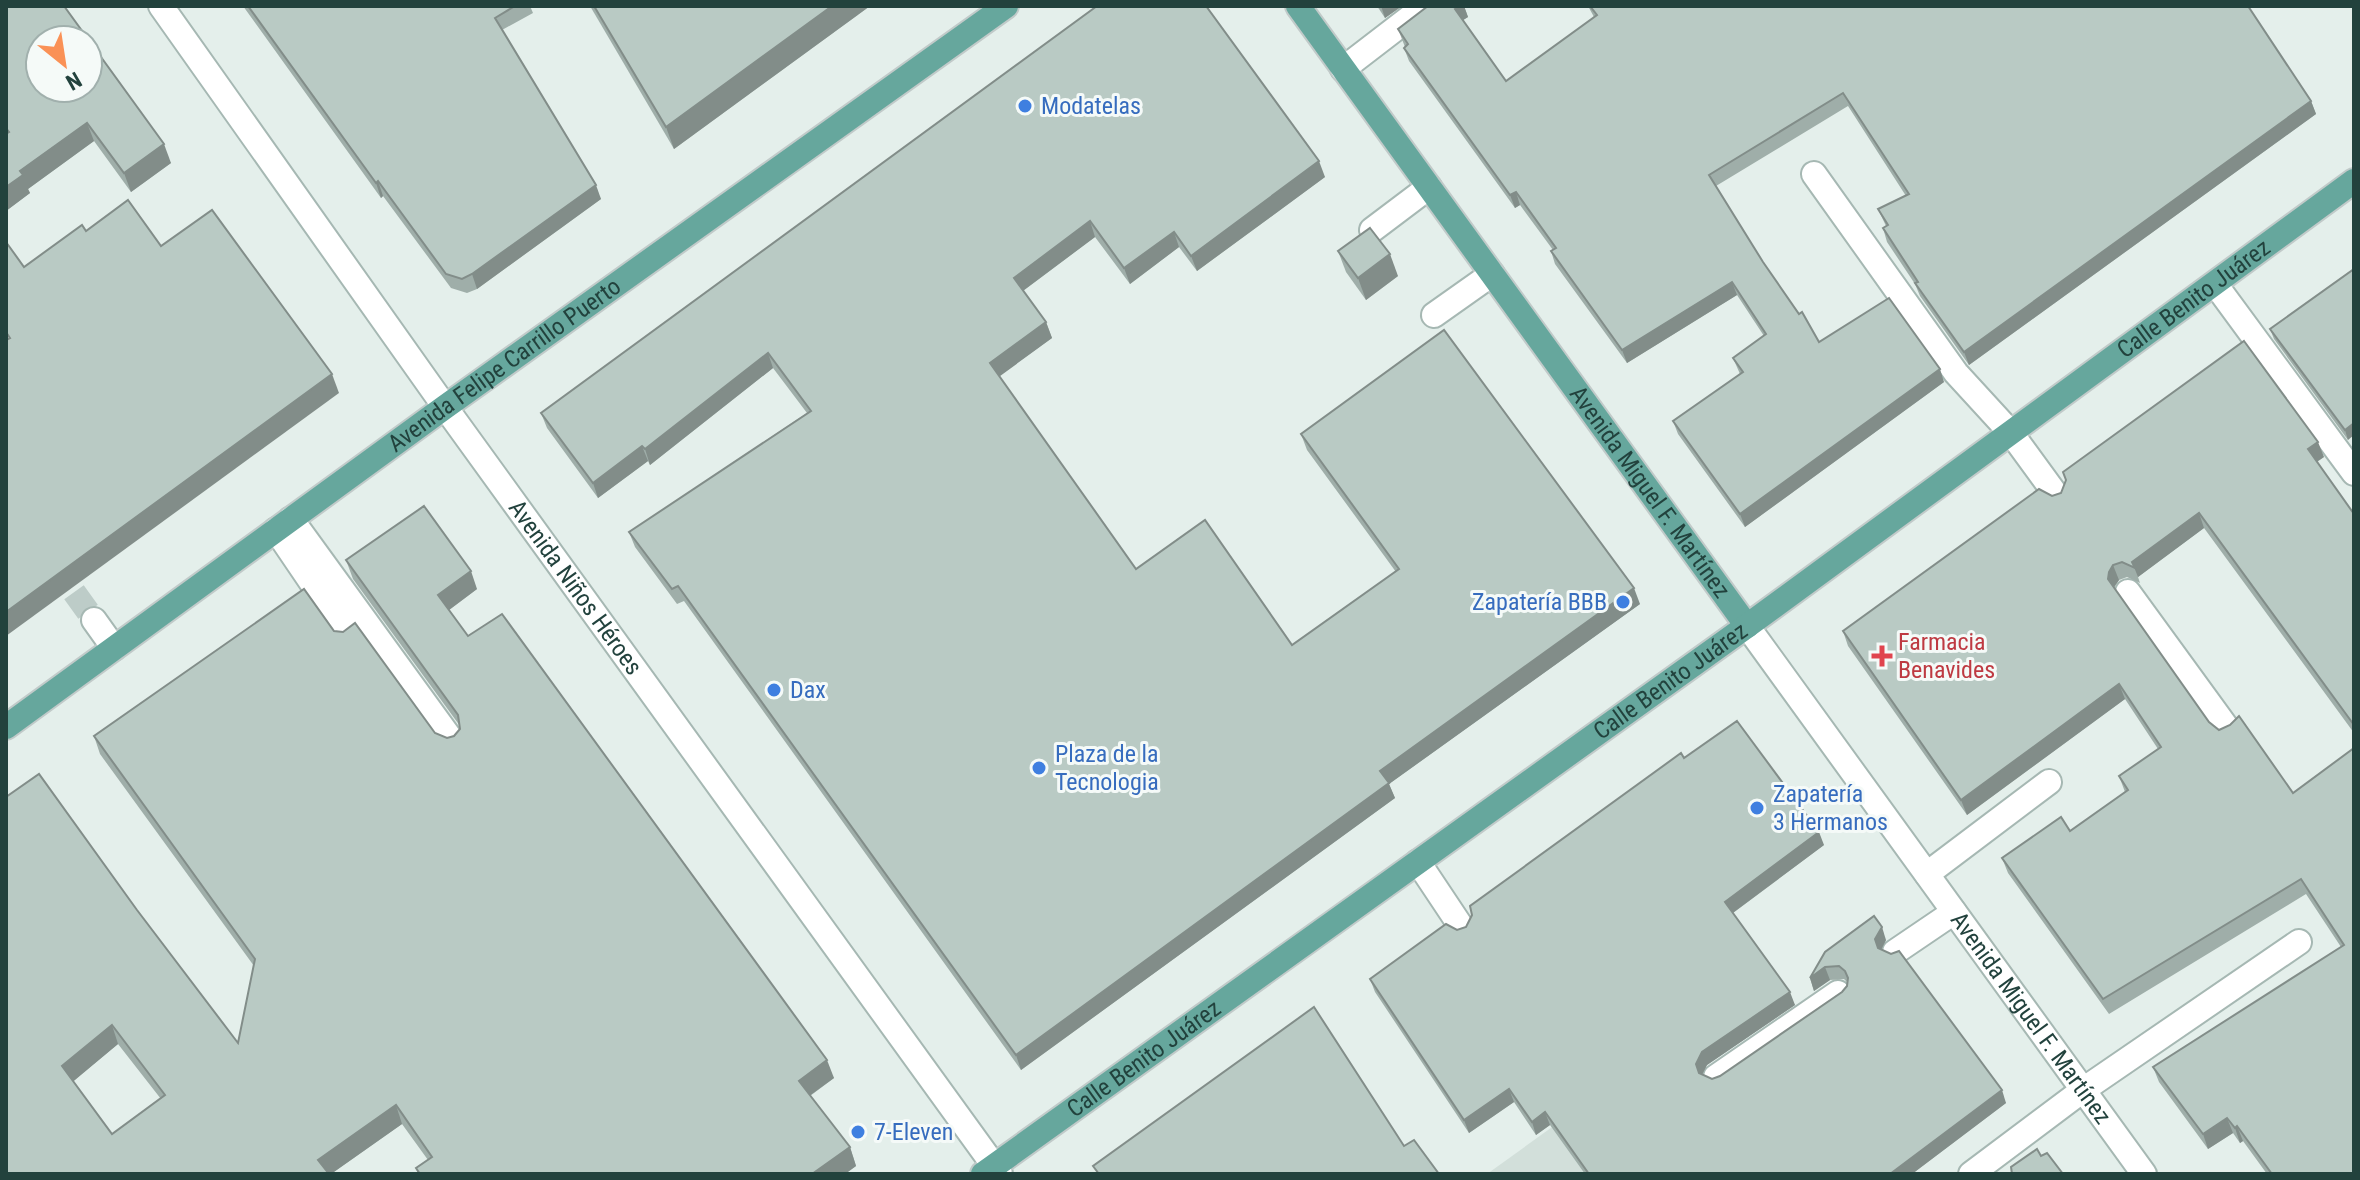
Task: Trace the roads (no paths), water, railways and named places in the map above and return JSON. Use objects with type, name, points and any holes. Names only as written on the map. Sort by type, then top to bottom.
[{"type":"main road","name":"Avenida Felipe Carrillo Puerto","points":[[6,727],[445,407],[1006,6]]},
{"type":"main road","name":"Avenida Miguel F. Martínez","points":[[1298,6],[1747,626]]},
{"type":"main road","name":"Calle Benito Juárez","points":[[992,1171],[1747,626],[2354,181]]},
{"type":"street","name":"Avenida Niños Héroes","points":[[161,6],[992,1171]]},
{"type":"street","points":[[1343,69],[1425,6]]},
{"type":"street","points":[[1814,174],[1956,373],[2011,433],[2057,496]]},
{"type":"street","points":[[1372,230],[1429,187]]},
{"type":"street","points":[[1434,315],[1492,274]]},
{"type":"street","points":[[2215,284],[2354,473]]},
{"type":"street","points":[[284,525],[348,636]]},
{"type":"street","points":[[284,525],[453,742]]},
{"type":"street","points":[[2128,592],[2227,728]]},
{"type":"street","points":[[94,620],[114,648]]},
{"type":"street","name":"Avenida Miguel F. Martínez","points":[[1747,626],[2144,1174]]},
{"type":"street","points":[[1927,874],[2049,782]]},
{"type":"street","points":[[1418,862],[1462,928]]},
{"type":"street","points":[[1895,952],[1954,912]]},
{"type":"street","points":[[1980,1171],[2083,1090],[2299,942]]},
{"type":"street","points":[[1716,1077],[1838,993]]},
{"type":"tunnel","points":[[53,563],[94,620]]},
{"type":"place","name":"Modatelas","points":[[1025,106]]},
{"type":"place","name":"Zapatería BBB","points":[[1623,602]]},
{"type":"place","name":"Farmacia Benavides","points":[[1882,656]]},
{"type":"place","name":"Dax","points":[[774,690]]},
{"type":"place","name":"Plaza de la Tecnologia","points":[[1039,768]]},
{"type":"place","name":"Zapatería 3 Hermanos","points":[[1757,808]]},
{"type":"place","name":"7-Eleven","points":[[858,1132]]}]
